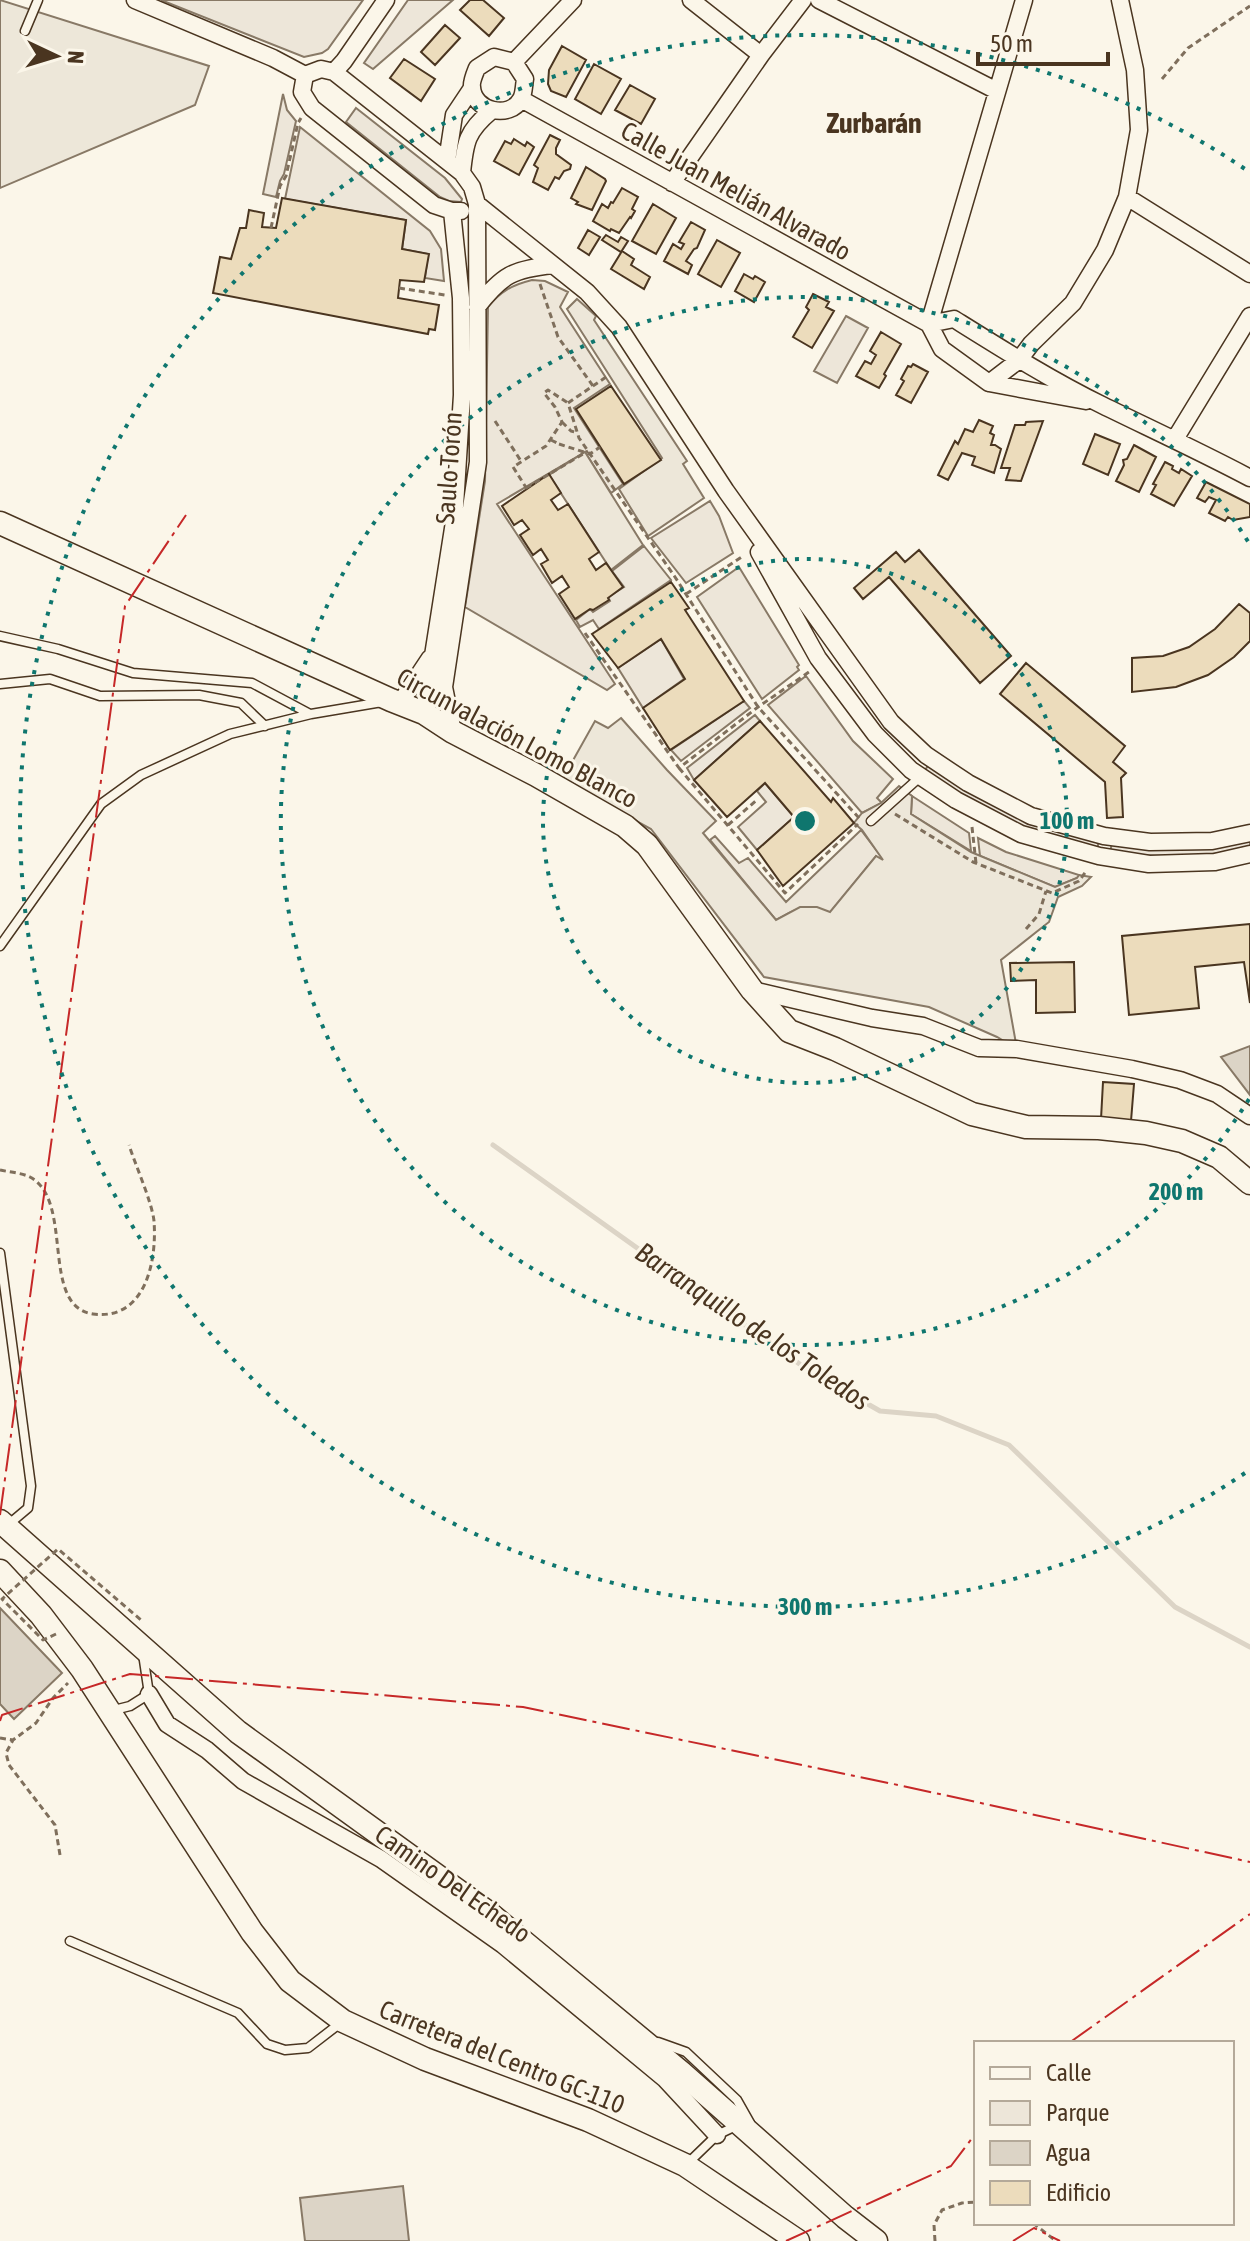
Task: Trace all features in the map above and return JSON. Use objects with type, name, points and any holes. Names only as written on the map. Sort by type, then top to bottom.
[{"type":"main road","name":"Circunvalación Lomo Blanco","points":[[0,523],[424,713],[625,826],[647,845],[752,990],[789,1031],[835,1049],[972,1114],[1026,1127],[1099,1128],[1182,1141],[1219,1157],[1250,1183]]},
{"type":"main road","points":[[3,1524],[238,1732],[490,1914],[876,2241]]},
{"type":"main road","name":"Carretera del Centro GC-110","points":[[0,1571],[56,1634],[82,1669],[252,1932],[290,1981],[343,2021],[425,2059],[588,2120],[685,2165],[798,2241]]},
{"type":"street","points":[[135,0],[273,58],[305,75],[321,69],[334,72],[462,173],[472,187],[477,204],[587,292],[619,327],[726,491],[891,722],[926,755],[968,783],[1031,816],[1104,836],[1150,842],[1212,841],[1250,833]]},
{"type":"street","points":[[334,72],[386,0]]},
{"type":"street","points":[[514,62],[573,0]]},
{"type":"street","points":[[691,0],[761,55]]},
{"type":"street","points":[[672,183],[803,0]]},
{"type":"street","points":[[819,0],[997,91]]},
{"type":"street","points":[[929,324],[1024,0]]},
{"type":"street","points":[[989,383],[1019,360],[1073,303],[1105,250],[1127,197],[1139,130],[1135,70],[1120,0]]},
{"type":"street","points":[[447,161],[454,115],[472,88],[477,68],[494,57],[514,62],[525,79],[521,99],[508,110],[491,111],[474,125],[465,143],[462,173]]},
{"type":"street","points":[[305,75],[302,92],[311,106],[434,205],[452,211],[465,211],[477,204]]},
{"type":"street","points":[[472,88],[478,102],[491,111]]},
{"type":"street","name":"Calle Juan Melián Alvarado","points":[[521,99],[929,324],[942,349],[989,383],[1100,404]]},
{"type":"street","points":[[1127,197],[1250,274]]},
{"type":"street","name":"Saulo Torón","points":[[453,732],[444,687],[478,462],[477,204]]},
{"type":"street","name":"Saulo Torón","points":[[424,713],[454,522],[462,395],[461,298],[452,211]]},
{"type":"street","points":[[477,307],[504,277],[525,268],[553,265]]},
{"type":"street","points":[[1175,439],[1250,316]]},
{"type":"street","name":"Calle Juan Melián Alvarado","points":[[929,324],[954,319],[1019,360],[1100,404],[1250,478]]},
{"type":"street","points":[[726,491],[822,663],[875,734],[920,777],[1021,834],[1099,856],[1149,864],[1215,862],[1250,854]]},
{"type":"street","points":[[396,702],[433,654]]},
{"type":"street","points":[[752,990],[872,1018],[923,1026],[979,1048],[1017,1049],[1180,1080],[1217,1094],[1250,1116]]},
{"type":"street","name":"Camino Del Echedo","points":[[149,1694],[167,1724],[207,1750],[243,1781],[381,1859],[503,1945],[665,2079],[717,2135]]},
{"type":"lane","points":[[25,31],[38,0]]},
{"type":"lane","points":[[0,636],[58,649],[133,673],[252,683],[311,714]]},
{"type":"lane","points":[[0,684],[50,679],[100,696],[199,695],[241,703],[265,726]]},
{"type":"lane","points":[[1,944],[101,804],[141,775],[230,734],[311,714],[396,702]]},
{"type":"lane","points":[[874,818],[920,777]]},
{"type":"lane","points":[[0,1253],[31,1486],[28,1508],[22,1515],[3,1524]]},
{"type":"lane","points":[[110,1711],[130,1706],[149,1694],[142,1647]]},
{"type":"lane","points":[[70,1941],[238,2013],[267,2044],[285,2050],[308,2048],[343,2021]]},
{"type":"lane","points":[[635,2034],[686,2052],[737,2100],[760,2142]]},
{"type":"lane","points":[[685,2165],[717,2135],[740,2124]]},
{"type":"path","points":[[1162,79],[1188,48],[1250,6]]},
{"type":"path","points":[[271,228],[298,123],[311,106]]},
{"type":"path","points":[[540,281],[558,337],[593,386]]},
{"type":"path","points":[[399,288],[461,298]]},
{"type":"path","points":[[568,403],[606,377]]},
{"type":"path","points":[[578,433],[562,422],[544,393],[548,390],[568,403],[589,453],[686,594],[758,707],[862,821],[785,893],[679,768],[585,633]]},
{"type":"path","points":[[493,419],[521,461]]},
{"type":"path","points":[[562,422],[546,446],[513,467],[527,488],[600,447]]},
{"type":"path","points":[[551,440],[589,453]]},
{"type":"path","points":[[686,594],[756,547]]},
{"type":"path","points":[[679,768],[758,707],[822,663]]},
{"type":"path","points":[[728,825],[758,799]]},
{"type":"path","points":[[970,807],[976,863]]},
{"type":"path","points":[[874,818],[887,813],[901,816],[976,863],[1052,893],[1081,879]]},
{"type":"path","points":[[1026,929],[1039,914],[1046,891]]},
{"type":"path","points":[[0,1170],[30,1177],[44,1190],[54,1219],[63,1285],[71,1303],[92,1314],[118,1312],[140,1297],[153,1262],[154,1219],[129,1145]]},
{"type":"path","points":[[56,1634],[43,1640],[2,1599],[58,1549],[141,1620]]},
{"type":"path","points":[[60,1855],[55,1825],[9,1765],[6,1753],[13,1740],[36,1723],[53,1698],[82,1669]]},
{"type":"path","points":[[0,1738],[13,1740]]},
{"type":"path","points":[[935,2241],[934,2225],[942,2210],[974,2202]]},
{"type":"path","points":[[1036,2225],[1056,2241]]},
{"type":"green space","points":[[161,0],[363,0],[328,49],[304,57]]},
{"type":"green space","points":[[408,0],[453,0],[373,69],[364,63]]},
{"type":"green space","points":[[283,94],[287,110],[296,121],[276,197],[263,194]]},
{"type":"green space","points":[[356,108],[445,178],[462,199],[461,202],[440,197],[346,122]]},
{"type":"green space","points":[[300,127],[430,231],[441,249],[444,281],[425,278],[428,254],[402,249],[406,220],[285,199]]},
{"type":"green space","points":[[532,280],[545,281],[568,292],[560,307],[610,384],[574,408],[623,484],[611,493],[585,452],[497,504],[615,684],[607,690],[465,607],[485,481],[488,307],[507,289]]},
{"type":"green space","points":[[846,316],[868,328],[837,383],[814,371]]},
{"type":"green space","points":[[710,501],[733,553],[686,583],[651,538]]},
{"type":"green space","points":[[644,546],[671,580],[599,629],[593,620],[580,627],[576,620],[590,609],[593,612],[610,601],[608,597],[624,587],[612,571]]},
{"type":"green space","points":[[739,567],[799,665],[799,670],[762,699],[697,597]]},
{"type":"green space","points":[[661,639],[684,679],[643,708],[618,668]]},
{"type":"green space","points":[[806,676],[853,741],[893,779],[877,798],[882,803],[862,813],[768,705]]},
{"type":"green space","points":[[744,701],[750,708],[681,761],[671,750]]},
{"type":"green space","points":[[755,715],[760,721],[694,780],[687,768]]},
{"type":"green space","points":[[930,763],[1099,840],[1097,850],[1014,824],[965,799],[925,770]]},
{"type":"green space","points":[[765,783],[794,817],[757,850],[738,827],[766,802],[757,791]]},
{"type":"green space","points":[[912,796],[969,833],[971,851],[911,814]]},
{"type":"green space","points":[[861,830],[886,863],[876,856],[830,913],[808,907],[776,920],[710,840],[715,836],[739,863],[748,858],[786,902]]},
{"type":"green space","points":[[978,838],[1006,852],[1079,875],[1055,887],[980,856]]},
{"type":"green space","points":[[1250,839],[1250,849],[1215,854],[1163,856],[1110,852],[1112,843]]},
{"type":"shaded area","points":[[0,0],[209,66],[195,105],[0,188]]},
{"type":"shaded area","points":[[577,299],[596,316],[594,320],[687,461],[683,464],[704,498],[648,536],[619,489],[662,458],[567,309]]},
{"type":"shaded area","points":[[585,452],[643,545],[611,570],[549,475]]},
{"type":"shaded area","points":[[621,718],[716,821],[703,833],[776,920],[800,907],[817,907],[830,912],[876,856],[883,860],[854,823],[862,813],[881,803],[899,786],[912,796],[911,814],[971,852],[1055,887],[1079,875],[1091,877],[1082,886],[1058,897],[1049,922],[1001,960],[1017,1049],[929,1007],[764,977],[651,829],[562,780],[595,721],[608,728]]},
{"type":"water","points":[[1250,1046],[1250,1095],[1221,1057]]},
{"type":"water","points":[[0,1608],[62,1673],[14,1719],[0,1704]]},
{"type":"water","points":[[403,2186],[409,2241],[305,2241],[300,2198]]},
{"type":"building","points":[[470,0],[483,0],[504,18],[489,36],[460,10]]},
{"type":"building","points":[[445,25],[460,38],[435,65],[421,52]]},
{"type":"building","points":[[562,46],[586,60],[566,97],[551,91],[548,84],[549,70]]},
{"type":"building","points":[[404,59],[435,79],[421,101],[390,78]]},
{"type":"building","points":[[594,64],[621,79],[601,114],[575,99]]},
{"type":"building","points":[[630,85],[655,99],[641,124],[615,110]]},
{"type":"building","points":[[550,135],[560,140],[556,154],[571,165],[559,179],[555,177],[548,190],[533,182],[538,168],[534,165]]},
{"type":"building","points":[[514,139],[525,146],[527,142],[534,147],[519,175],[494,161],[505,141],[511,144]]},
{"type":"building","points":[[586,167],[606,181],[592,210],[576,204],[578,202],[571,198]]},
{"type":"building","points":[[622,188],[638,197],[632,209],[635,211],[619,233],[593,221],[602,204],[608,208]]},
{"type":"building","points":[[282,198],[406,220],[402,249],[429,254],[424,282],[400,280],[398,298],[439,305],[435,330],[429,329],[428,334],[213,293],[220,257],[231,259],[240,228],[246,228],[249,210],[264,213],[262,227],[276,228]]},
{"type":"building","points":[[653,204],[676,218],[656,254],[632,241]]},
{"type":"building","points":[[691,222],[705,230],[697,248],[686,261],[692,265],[688,274],[664,261],[673,244],[681,249],[684,244],[679,242]]},
{"type":"building","points":[[588,230],[600,237],[589,255],[578,248]]},
{"type":"building","points":[[606,235],[618,242],[621,237],[628,241],[621,252],[602,240]]},
{"type":"building","points":[[717,240],[740,253],[721,287],[698,274]]},
{"type":"building","points":[[622,251],[634,259],[631,265],[650,277],[644,289],[611,269]]},
{"type":"building","points":[[744,274],[765,282],[754,302],[735,291]]},
{"type":"building","points":[[813,294],[829,302],[826,307],[834,311],[812,348],[793,337],[809,310],[806,307]]},
{"type":"building","points":[[881,332],[901,344],[879,388],[856,376],[865,361],[871,364],[876,355],[870,351]]},
{"type":"building","points":[[913,364],[928,372],[911,403],[896,395],[908,366]]},
{"type":"building","points":[[611,386],[661,460],[624,484],[576,409]]},
{"type":"building","points":[[979,420],[993,426],[991,445],[1001,449],[994,473],[972,465],[975,457],[962,453],[948,480],[938,475],[955,441],[958,444],[965,429],[973,432]]},
{"type":"building","points":[[1043,421],[1021,481],[1006,480],[1010,468],[1001,468],[1015,425]]},
{"type":"building","points":[[1095,434],[1120,444],[1108,475],[1083,464]]},
{"type":"building","points":[[1134,445],[1156,457],[1139,492],[1116,481],[1124,465],[1123,460],[1127,459]]},
{"type":"building","points":[[1165,462],[1179,473],[1181,469],[1192,476],[1174,506],[1151,494]]},
{"type":"building","points":[[549,474],[561,493],[551,500],[558,510],[568,504],[599,552],[589,559],[596,570],[606,563],[623,587],[609,600],[575,619],[559,594],[569,587],[562,576],[552,583],[541,564],[548,560],[541,549],[533,555],[520,535],[529,529],[522,520],[514,525],[502,506]]},
{"type":"building","points":[[1206,482],[1250,504],[1250,517],[1233,520],[1228,517],[1225,521],[1209,513],[1216,500],[1209,497],[1205,502],[1197,498]]},
{"type":"building","points":[[919,550],[1011,656],[980,683],[889,577],[863,599],[854,588],[896,552],[905,562]]},
{"type":"building","points":[[671,582],[689,608],[685,610],[744,701],[670,750],[643,708],[685,679],[661,639],[618,668],[592,634]]},
{"type":"building","points":[[1239,604],[1250,613],[1250,641],[1234,657],[1208,675],[1176,687],[1132,692],[1132,658],[1163,656],[1189,647],[1215,629]]},
{"type":"building","points":[[1026,663],[1125,746],[1113,762],[1126,773],[1121,778],[1123,817],[1107,818],[1105,782],[1000,694]]},
{"type":"building","points":[[760,721],[831,802],[833,798],[854,823],[783,886],[757,850],[794,817],[765,783],[727,817],[694,780]]},
{"type":"building","points":[[1250,924],[1250,1003],[1244,962],[1195,967],[1199,1008],[1129,1015],[1122,936]]},
{"type":"building","points":[[1074,962],[1075,1012],[1036,1013],[1036,980],[1011,981],[1010,963]]},
{"type":"building","points":[[1103,1082],[1134,1084],[1131,1121],[1101,1119]]},
{"type":"waterway","name":"Barranquillo de los Toledos","points":[[493,1145],[808,1370],[880,1411],[936,1416],[1009,1445],[1175,1607],[1250,1647]]},
{"type":"power","points":[[0,1515],[125,606],[186,515]]},
{"type":"power","points":[[0,1721],[2,1715],[130,1674],[523,1707],[1250,1862]]},
{"type":"power","points":[[1072,2041],[1250,1914]]},
{"type":"power","points":[[786,2241],[951,2166],[974,2136]]},
{"type":"power","points":[[1013,2241],[1034,2228],[1060,2241]]},
{"type":"district","name":"Zurbarán","points":[[874,123]]}]
